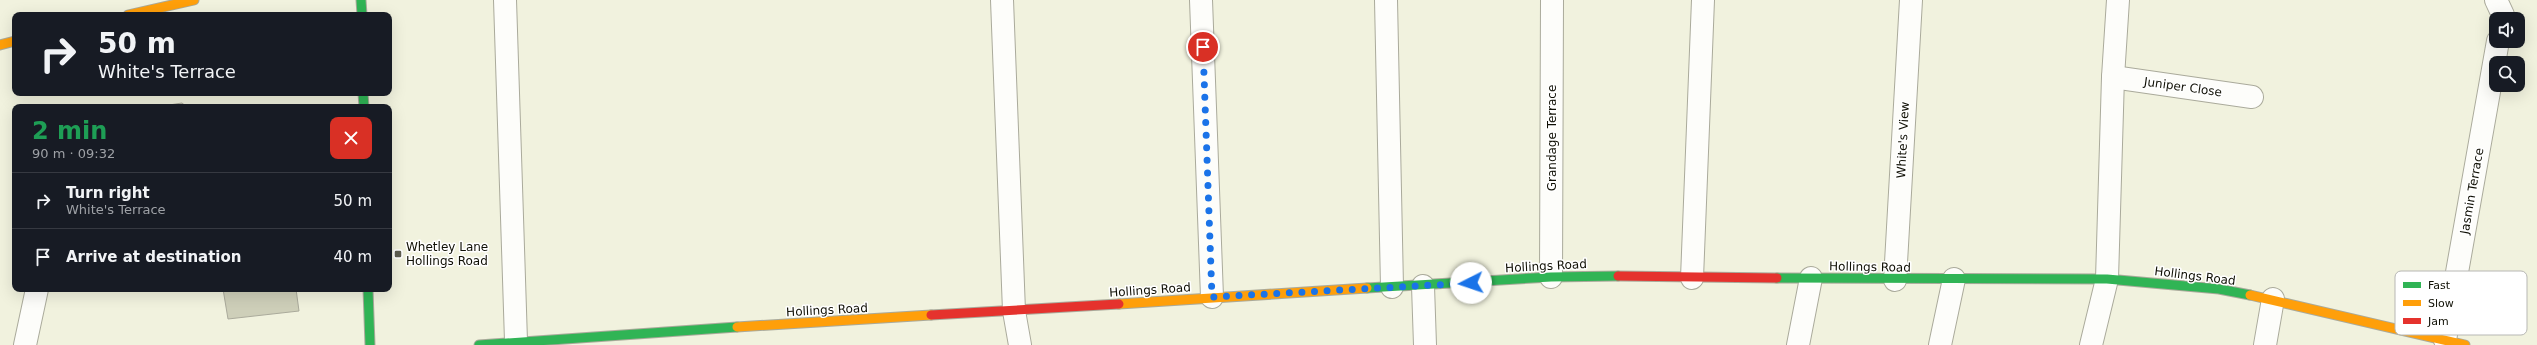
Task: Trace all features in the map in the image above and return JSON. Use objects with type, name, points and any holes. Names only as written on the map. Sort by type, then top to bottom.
[{"type":"street","points":[[141,12],[194,0]]},
{"type":"street","points":[[361,0],[362,12]]},
{"type":"street","points":[[505,0],[516,341]]},
{"type":"street","points":[[1002,0],[1014,311],[1020,345]]},
{"type":"street","points":[[1201,0],[1212,297]]},
{"type":"street","points":[[1386,0],[1392,287]]},
{"type":"street","name":"Grandage Terrace","points":[[1551,277],[1552,0]]},
{"type":"street","points":[[1692,278],[1703,0]]},
{"type":"street","name":"White's View","points":[[1895,280],[1911,0]]},
{"type":"street","points":[[2091,345],[2107,278],[2113,77],[2118,0]]},
{"type":"street","points":[[2496,0],[2502,12]]},
{"type":"street","points":[[0,45],[12,42]]},
{"type":"street","name":"Jasmin Terrace","points":[[2465,271],[2497,48]]},
{"type":"street","name":"Juniper Close","points":[[2113,77],[2252,97]]},
{"type":"street","name":"Hollings Road","points":[[479,345],[516,341],[1014,311],[1212,297],[1423,286],[1551,277],[1648,276],[1692,278],[1895,280],[2107,278],[2219,289],[2395,329]]},
{"type":"street","points":[[1798,345],[1811,278]]},
{"type":"street","points":[[1940,345],[1954,279]]},
{"type":"street","points":[[1423,286],[1425,345]]},
{"type":"street","points":[[25,345],[35,292]]},
{"type":"street","points":[[368,292],[370,345]]},
{"type":"street","points":[[2265,345],[2273,300]]},
{"type":"street","name":"Hollings Road","points":[[2421,335],[2455,343]]},
{"type":"building","points":[[224,292],[296,292],[299,311],[228,319]]},
{"type":"traffic: fast","points":[[361,0],[362,12]]},
{"type":"traffic: fast","points":[[363,96],[364,104]]},
{"type":"traffic: fast","points":[[1367,288],[1551,277],[1618,276]]},
{"type":"traffic: fast","points":[[1777,278],[2107,279],[2219,289],[2250,295]]},
{"type":"traffic: fast","points":[[368,292],[370,345]]},
{"type":"traffic: fast","points":[[479,345],[737,327]]},
{"type":"traffic: slow","points":[[141,12],[194,0]]},
{"type":"traffic: slow","points":[[0,45],[12,42]]},
{"type":"traffic: slow","points":[[1119,304],[1367,288]]},
{"type":"traffic: slow","points":[[2250,295],[2395,329]]},
{"type":"traffic: slow","points":[[737,327],[931,315]]},
{"type":"traffic: slow","points":[[2422,335],[2465,345]]},
{"type":"traffic: jam","points":[[1618,276],[1777,278]]},
{"type":"traffic: jam","points":[[931,315],[1119,304]]},
{"type":"place","name":"Whetley Lane Hollings Road","points":[[398,254]]},
{"type":"route","points":[[1203,47],[1212,297],[1471,283]]}]
